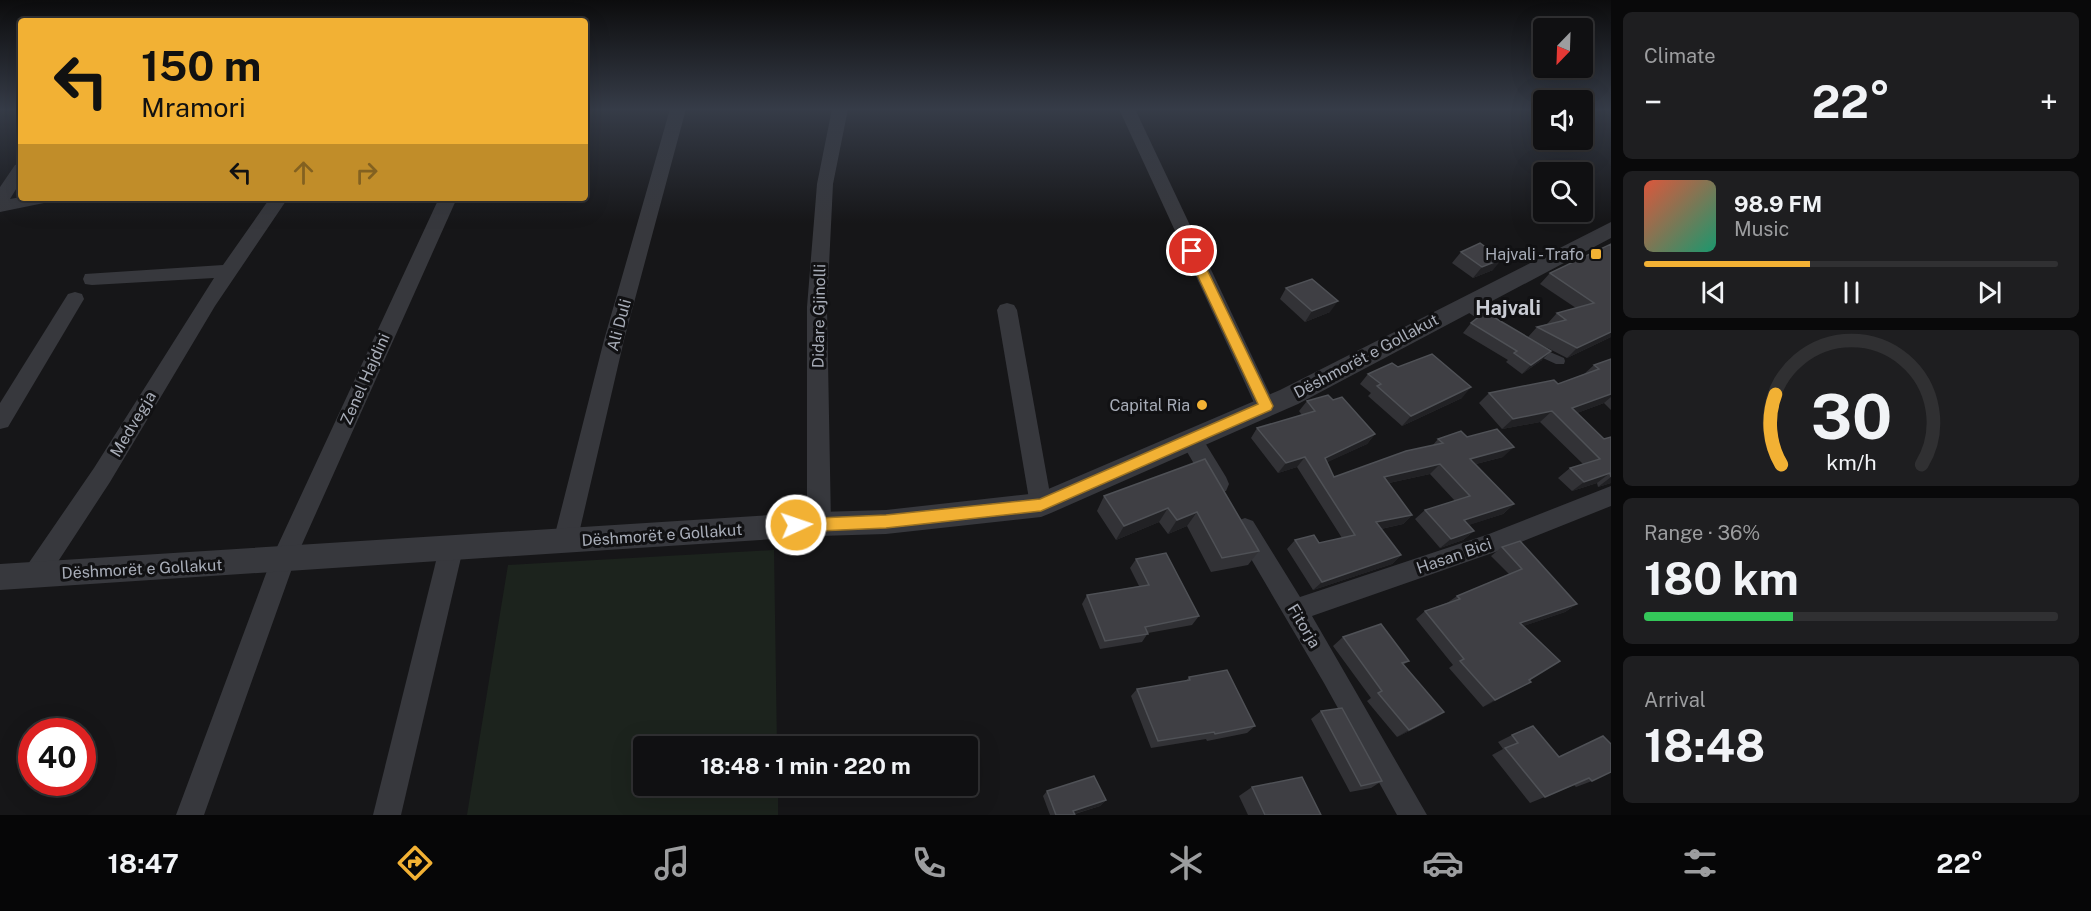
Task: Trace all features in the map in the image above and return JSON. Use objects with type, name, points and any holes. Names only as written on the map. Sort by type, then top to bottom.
[{"type":"street","name":"Ali Duli","points":[[565,542],[614,340],[667,147]]},
{"type":"street","name":"Didare Gjinolli","points":[[819,524],[817,307],[825,184],[832,147]]},
{"type":"street","points":[[1145,147],[1266,406]]},
{"type":"street","points":[[0,200],[18,174]]},
{"type":"street","points":[[0,206],[28,201]]},
{"type":"street","name":"Medvegja","points":[[35,575],[102,475],[228,271],[277,201]]},
{"type":"street","name":"Zenel Hajdini","points":[[283,561],[447,201]]},
{"type":"street","name":"Dëshmorët e Gollakut","points":[[0,578],[819,524],[886,522],[1041,505],[1288,397],[1611,229]]},
{"type":"street","points":[[92,279],[228,271]]},
{"type":"street","points":[[0,421],[75,299]]},
{"type":"street","points":[[1006,310],[1041,505]]},
{"type":"street","name":"Fitorja","points":[[1191,439],[1295,610],[1413,815]]},
{"type":"street","name":"Hasan Bici","points":[[1295,610],[1493,543],[1611,496]]},
{"type":"street","points":[[387,815],[451,549]]},
{"type":"street","points":[[190,815],[283,561]]},
{"type":"lane","points":[[1463,305],[1503,330]]},
{"type":"lane","points":[[1523,343],[1560,361]]},
{"type":"shaded area","points":[[774,550],[777,736],[633,736],[633,796],[778,796],[778,815],[467,815],[508,565]]},
{"type":"building","points":[[1480,243],[1502,259],[1482,267],[1461,252]]},
{"type":"building","points":[[1611,244],[1611,332],[1577,348],[1537,327],[1566,320],[1557,313],[1594,303],[1550,273]]},
{"type":"building","points":[[1312,279],[1338,301],[1312,311],[1286,288]]},
{"type":"building","points":[[1485,312],[1551,351],[1531,365],[1514,353],[1517,351],[1471,323]]},
{"type":"building","points":[[1432,354],[1471,387],[1411,416],[1377,386],[1381,384],[1368,374],[1392,363],[1398,367]]},
{"type":"building","points":[[1611,359],[1611,394],[1572,408],[1604,439],[1611,437],[1611,477],[1610,473],[1584,482],[1570,468],[1600,459],[1552,411],[1513,419],[1489,393],[1554,380],[1558,384],[1599,369],[1594,365]]},
{"type":"building","points":[[1328,395],[1333,400],[1342,397],[1375,434],[1325,458],[1334,477],[1406,451],[1443,443],[1438,439],[1461,431],[1467,437],[1497,429],[1514,447],[1470,459],[1514,504],[1464,520],[1474,531],[1451,539],[1425,510],[1470,496],[1440,464],[1384,477],[1412,515],[1376,522],[1401,555],[1322,582],[1295,540],[1314,535],[1319,543],[1355,535],[1305,457],[1286,463],[1257,428],[1315,411],[1307,401]]},
{"type":"building","points":[[1205,459],[1259,551],[1222,558],[1197,512],[1177,520],[1168,508],[1124,526],[1104,496]]},
{"type":"building","points":[[1520,541],[1577,604],[1520,623],[1560,661],[1529,680],[1531,682],[1495,700],[1460,661],[1464,659],[1425,611],[1460,599],[1457,596],[1522,569],[1502,547]]},
{"type":"building","points":[[1166,553],[1199,616],[1145,627],[1148,634],[1105,641],[1087,595],[1149,585],[1136,559]]},
{"type":"building","points":[[1381,624],[1409,661],[1402,663],[1444,712],[1409,730],[1378,693],[1382,691],[1343,637]]},
{"type":"building","points":[[1227,670],[1255,726],[1158,741],[1137,689],[1190,680],[1189,677]]},
{"type":"building","points":[[1342,708],[1382,781],[1361,786],[1321,711]]},
{"type":"building","points":[[1533,726],[1559,757],[1603,736],[1611,744],[1611,772],[1592,781],[1589,778],[1545,797],[1505,748],[1518,743],[1512,735]]},
{"type":"building","points":[[1094,776],[1106,800],[1073,811],[1075,815],[1056,815],[1047,791]]},
{"type":"building","points":[[1302,777],[1321,815],[1265,815],[1252,787]]},
{"type":"place","name":"Hajvali - Trafo","points":[[1596,254]]},
{"type":"place","name":"Capital Ria","points":[[1202,405]]},
{"type":"district","name":"Hajvali","points":[[1508,308]]},
{"type":"route","points":[[796,525],[886,522],[1041,505],[1266,406],[1192,251]]}]
